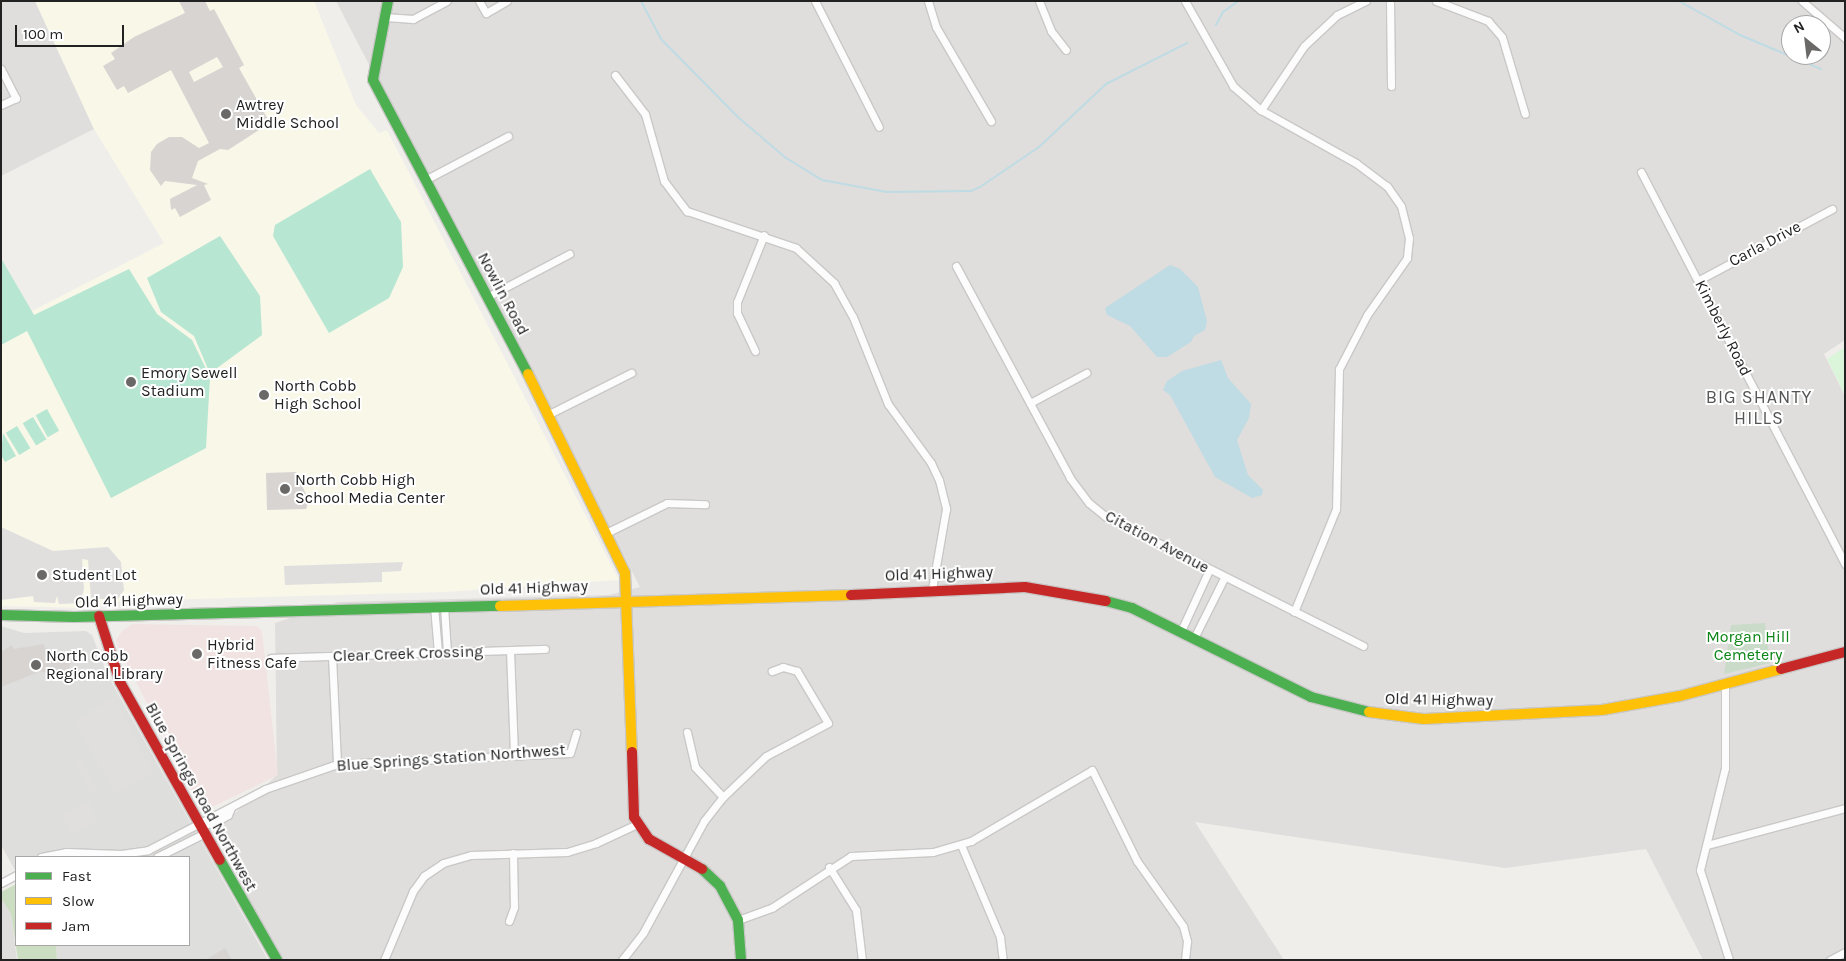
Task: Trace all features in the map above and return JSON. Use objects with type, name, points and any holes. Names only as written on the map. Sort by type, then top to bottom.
[{"type":"main road","name":"Nowlin Road","points":[[388,1],[373,80],[549,414],[604,534],[625,573],[628,600],[631,800],[637,824]]},
{"type":"main road","name":"Old 41 Highway","points":[[1,616],[99,616],[628,600],[763,599],[932,589],[1025,587],[1100,599],[1181,631],[1311,697],[1398,717],[1476,718],[1602,710],[1725,685],[1845,652]]},
{"type":"main road","name":"Blue Springs Road Northwest","points":[[99,616],[120,682],[277,960]]},
{"type":"main road","points":[[637,824],[654,843],[683,859],[720,886],[738,920],[741,960]]},
{"type":"street","points":[[385,17],[409,20],[447,1]]},
{"type":"street","points":[[479,1],[486,13],[507,1]]},
{"type":"street","points":[[928,1],[936,27],[991,121]]},
{"type":"street","points":[[1039,1],[1051,31],[1066,50]]},
{"type":"street","points":[[1185,1],[1234,86],[1261,110],[1356,163],[1387,186],[1401,206],[1409,238],[1407,258],[1363,321],[1339,369],[1336,509],[1294,612]]},
{"type":"street","points":[[1261,110],[1304,46],[1337,15],[1366,1]]},
{"type":"street","points":[[1390,1],[1391,86]]},
{"type":"street","points":[[1436,1],[1488,21],[1502,37],[1525,114]]},
{"type":"street","points":[[1802,1],[1845,38]]},
{"type":"street","points":[[818,2],[879,127]]},
{"type":"street","points":[[1,69],[16,98],[1,105]]},
{"type":"street","points":[[616,75],[645,114],[664,181],[687,211],[764,235],[796,248],[834,283],[853,317],[888,404],[931,463],[946,509],[932,589]]},
{"type":"street","points":[[425,180],[508,136]]},
{"type":"street","name":"Kimberly Road","points":[[1641,172],[1699,280],[1845,564]]},
{"type":"street","name":"Carla Drive","points":[[1699,280],[1832,209]]},
{"type":"street","points":[[756,351],[737,313],[737,302],[764,235]]},
{"type":"street","points":[[487,297],[569,254]]},
{"type":"street","name":"Citation Avenue","points":[[956,266],[1070,478],[1089,503],[1105,516],[1224,578],[1363,646]]},
{"type":"street","points":[[549,414],[631,373]]},
{"type":"street","points":[[1030,403],[1086,373]]},
{"type":"street","points":[[604,534],[667,503],[705,504]]},
{"type":"street","points":[[1181,631],[1209,570]]},
{"type":"street","points":[[1194,638],[1224,578]]},
{"type":"street","points":[[439,606],[447,652]]},
{"type":"street","points":[[438,653],[439,606]]},
{"type":"street","name":"Clear Creek Crossing","points":[[271,658],[545,649]]},
{"type":"street","points":[[510,650],[514,755]]},
{"type":"street","points":[[332,656],[337,764]]},
{"type":"street","points":[[622,960],[643,933],[683,859],[723,797],[766,756],[828,723],[797,671],[783,667],[772,671]]},
{"type":"street","points":[[1725,685],[1726,768],[1707,844],[1701,857],[1702,884],[1729,960]]},
{"type":"street","points":[[687,732],[695,767],[723,797]]},
{"type":"street","name":"Blue Springs Station Northwest","points":[[202,829],[210,816],[231,808],[275,784],[337,764],[570,753],[576,733]]},
{"type":"street","points":[[738,920],[773,907],[829,867],[859,854],[924,853],[961,845],[1092,770],[1137,861],[1183,926],[1187,941],[1185,960]]},
{"type":"street","points":[[1707,844],[1845,808]]},
{"type":"street","points":[[384,960],[413,890],[424,876],[456,858],[575,850],[637,824]]},
{"type":"street","points":[[46,856],[66,852],[138,852],[202,829]]},
{"type":"street","points":[[159,856],[202,829]]},
{"type":"street","points":[[961,845],[1000,937],[1003,960]]},
{"type":"street","points":[[509,922],[514,907],[513,853]]},
{"type":"street","points":[[829,867],[856,910],[862,960]]},
{"type":"street","points":[[1,883],[15,876]]},
{"type":"street","points":[[1830,960],[1845,952]]},
{"type":"shaded area","points":[[1,1],[35,1],[94,129],[1,176]]},
{"type":"shaded area","name":"North Cobb High School","points":[[35,1],[314,1],[356,105],[379,133],[387,130],[619,580],[445,592],[125,601],[82,608],[1,606],[1,327],[164,243],[94,129]]},
{"type":"shaded area","points":[[336,1],[1845,1],[1845,340],[1824,354],[1845,396],[1845,960],[1703,960],[1646,849],[1505,868],[1195,822],[1284,960],[278,960],[218,835],[223,824],[277,775],[275,623],[338,602],[609,595],[640,587]]},
{"type":"shaded area","name":"Student Lot","points":[[1,527],[53,551],[108,547],[121,562],[124,590],[118,599],[91,599],[88,560],[82,559],[84,589],[80,603],[59,604],[57,596],[55,603],[34,602],[33,596],[1,600]]},
{"type":"shaded area","points":[[403,562],[401,571],[382,572],[382,582],[285,585],[284,566]]},
{"type":"shaded area","points":[[133,624],[257,626],[262,631],[278,775],[206,810],[195,796],[118,647],[116,640],[122,631]]},
{"type":"shaded area","points":[[1,626],[24,633],[86,631],[92,635],[108,676],[268,960],[57,960],[56,946],[190,946],[190,856],[15,856],[15,870],[1,845]]},
{"type":"shaded area","points":[[114,698],[155,772],[115,795],[74,720]]},
{"type":"shaded area","points":[[81,758],[97,790],[90,794],[74,762]]},
{"type":"shaded area","points":[[90,802],[98,823],[70,833],[62,813]]},
{"type":"shaded area","points":[[1,898],[11,914],[17,960],[1,960]]},
{"type":"green space","points":[[370,169],[401,222],[403,267],[389,298],[329,333],[273,236],[275,225]]},
{"type":"green space","points":[[220,236],[260,296],[262,335],[213,371],[208,369],[194,336],[161,312],[147,278]]},
{"type":"green space","name":"Emory Sewell Stadium","points":[[1,258],[34,315],[129,269],[157,314],[192,340],[210,377],[206,448],[111,498],[27,331],[1,345]]},
{"type":"green space","points":[[1845,347],[1845,395],[1827,359]]},
{"type":"green space","points":[[47,409],[59,431],[48,437],[36,415]]},
{"type":"green space","points":[[33,417],[46,439],[36,445],[23,423]]},
{"type":"green space","points":[[17,426],[30,448],[19,455],[6,433]]},
{"type":"green space","points":[[3,433],[16,456],[5,462],[1,455]]},
{"type":"green space","name":"Morgan Hill Cemetery","points":[[1765,623],[1770,663],[1724,674],[1731,625]]},
{"type":"green space","points":[[15,885],[15,940],[11,914],[1,898],[1,892]]},
{"type":"green space","points":[[16,946],[56,946],[57,960],[18,960]]},
{"type":"water","points":[[1170,265],[1180,269],[1198,287],[1207,321],[1205,330],[1194,336],[1191,342],[1167,357],[1157,357],[1130,326],[1107,315],[1105,308]]},
{"type":"water","points":[[1221,360],[1228,378],[1251,404],[1249,418],[1237,440],[1248,475],[1263,490],[1262,495],[1252,498],[1215,477],[1170,395],[1163,390],[1167,381],[1182,371]]},
{"type":"building","name":"Awtrey Middle School","points":[[179,1],[205,1],[210,11],[214,9],[244,65],[239,68],[270,123],[228,150],[220,149],[198,161],[192,178],[208,184],[204,185],[211,200],[180,217],[175,208],[171,210],[170,199],[197,185],[165,181],[161,186],[150,170],[151,152],[157,144],[169,137],[182,137],[199,148],[209,143],[171,70],[128,93],[124,86],[117,90],[103,66],[115,59],[111,53],[134,37],[185,13]],"holes":[[[217,57],[223,67],[194,82],[189,72]]]},
{"type":"building","name":"North Cobb High School Media Center","points":[[296,472],[309,501],[306,509],[267,510],[266,473]]},
{"type":"building","name":"North Cobb Regional Library","points":[[44,644],[45,648],[73,658],[64,680],[41,671],[1,687],[1,652],[12,645],[14,649]]},
{"type":"building","points":[[225,948],[232,960],[205,960]]},
{"type":"waterway","points":[[641,1],[661,39],[739,118],[786,158],[822,180],[887,192],[971,191],[980,187],[1039,147],[1106,84],[1187,43]]},
{"type":"waterway","points":[[1216,25],[1223,12],[1238,1]]},
{"type":"waterway","points":[[1679,1],[1740,35],[1821,69]]},
{"type":"traffic: fast","points":[[388,1],[373,80],[528,374]]},
{"type":"traffic: fast","points":[[1106,601],[1132,608],[1311,697],[1369,712]]},
{"type":"traffic: fast","points":[[1,615],[74,617],[500,606]]},
{"type":"traffic: fast","points":[[220,860],[277,960]]},
{"type":"traffic: fast","points":[[702,869],[720,886],[738,920],[741,960]]},
{"type":"traffic: slow","points":[[528,374],[625,573],[632,752]]},
{"type":"traffic: slow","points":[[500,606],[851,595]]},
{"type":"traffic: slow","points":[[1369,712],[1424,719],[1602,710],[1680,696],[1781,669]]},
{"type":"traffic: jam","points":[[851,595],[1025,587],[1106,601]]},
{"type":"traffic: jam","points":[[99,616],[120,682],[220,860]]},
{"type":"traffic: jam","points":[[1781,669],[1845,652]]},
{"type":"traffic: jam","points":[[632,752],[634,817],[649,839],[702,869]]},
{"type":"place","name":"Awtrey Middle School","points":[[226,114]]},
{"type":"place","name":"Emory Sewell Stadium","points":[[131,382]]},
{"type":"place","name":"North Cobb High School","points":[[264,395]]},
{"type":"place","name":"North Cobb High School Media Center","points":[[285,489]]},
{"type":"place","name":"Student Lot","points":[[42,575]]},
{"type":"place","name":"Hybrid Fitness Cafe","points":[[197,654]]},
{"type":"place","name":"North Cobb Regional Library","points":[[36,665]]},
{"type":"district","name":"BIG SHANTY HILLS","points":[[1759,408]]}]
